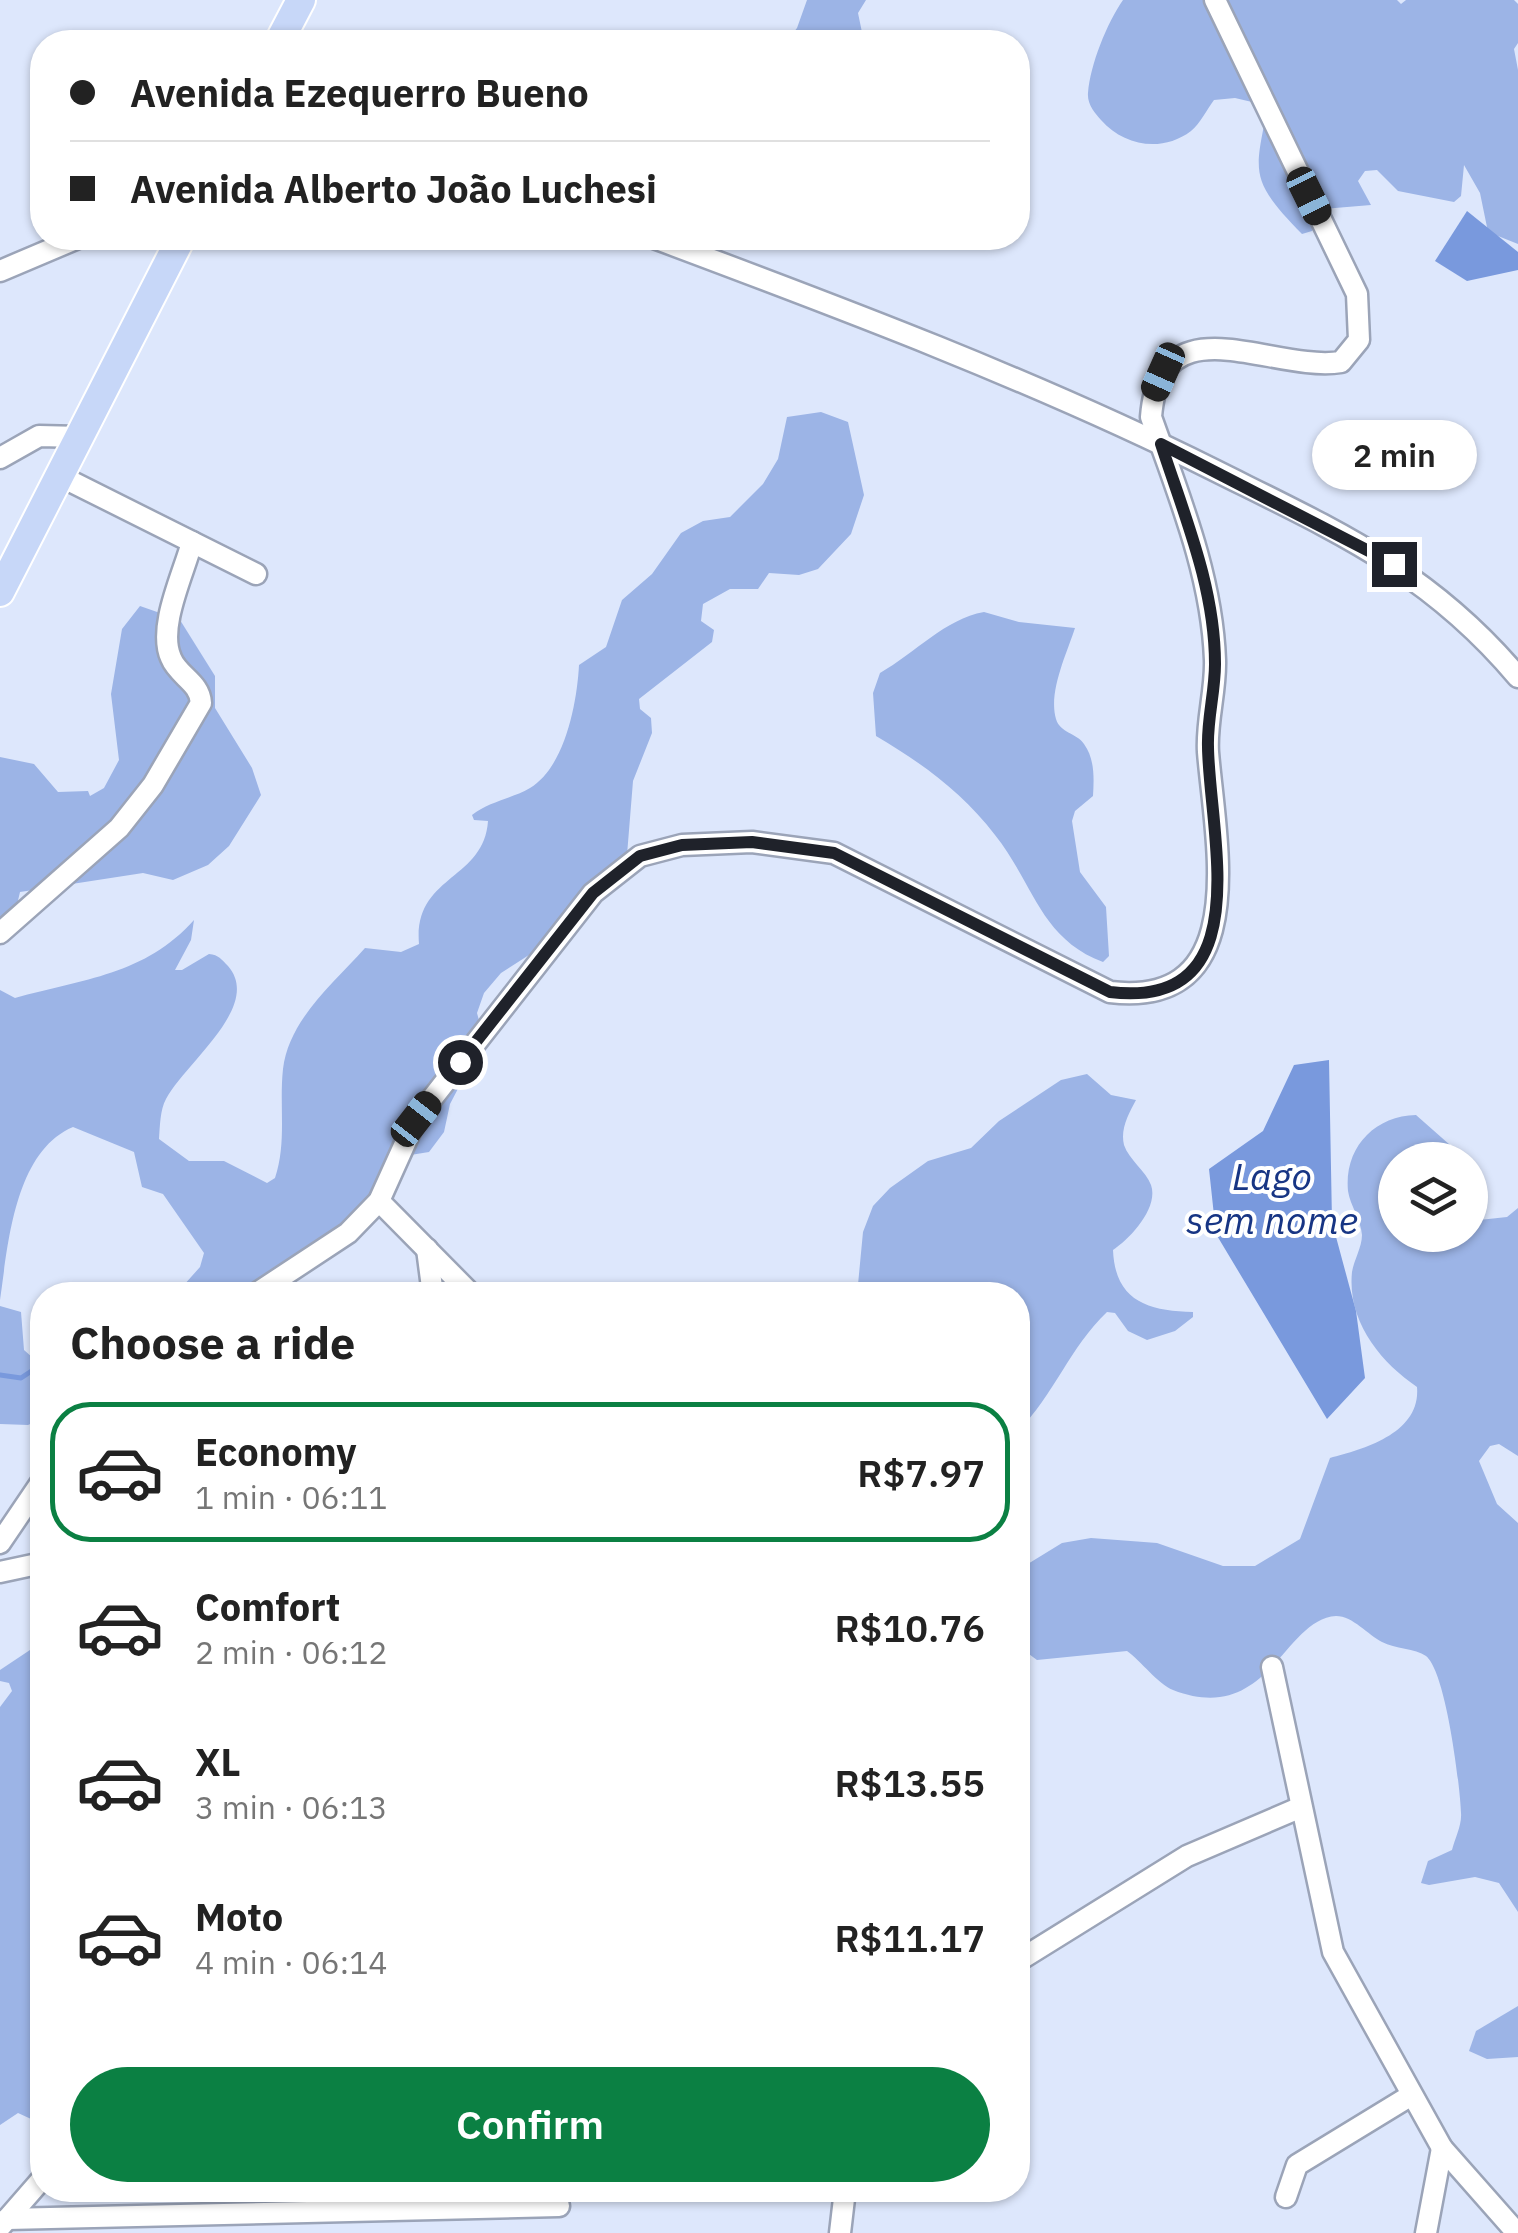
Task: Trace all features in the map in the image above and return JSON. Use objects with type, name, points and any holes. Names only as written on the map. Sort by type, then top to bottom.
[{"type":"main road","points":[[0,592],[174,250]]},
{"type":"street","points":[[274,1282],[348,1233],[379,1201],[416,1119],[593,893],[640,856],[682,845],[752,842],[834,853],[1110,992],[1144,996],[1181,981],[1208,946],[1220,898],[1208,746],[1215,661],[1206,583],[1151,416],[1153,394],[1176,358],[1197,349],[1224,347],[1314,366],[1341,362],[1360,340],[1356,294],[1214,0]]},
{"type":"street","points":[[0,271],[50,250]]},
{"type":"street","points":[[686,250],[1001,370],[1161,444],[1394,564],[1477,629],[1518,677]]},
{"type":"street","points":[[0,458],[39,436],[81,437]]},
{"type":"street","points":[[60,476],[256,574]]},
{"type":"street","points":[[0,933],[119,828],[153,785],[201,702],[196,686],[174,665],[167,642],[192,542]]},
{"type":"street","points":[[379,1201],[459,1282]]},
{"type":"street","points":[[427,1249],[432,1282]]},
{"type":"street","points":[[0,1543],[30,1499]]},
{"type":"street","points":[[0,1572],[30,1566]]},
{"type":"street","points":[[1272,1667],[1299,1808],[1333,1952],[1442,2148],[1517,2233]]},
{"type":"street","points":[[1030,1954],[1187,1856],[1299,1808]]},
{"type":"street","points":[[1286,2196],[1297,2165],[1410,2096]]},
{"type":"street","points":[[1426,2233],[1442,2148]]},
{"type":"street","points":[[3,2223],[30,2192]]},
{"type":"street","points":[[840,2233],[844,2202]]},
{"type":"street","points":[[3,2223],[559,2206]]},
{"type":"shaded area","points":[[807,0],[866,0],[858,13],[862,30],[797,28]]},
{"type":"shaded area","points":[[1123,0],[1397,0],[1401,4],[1406,0],[1514,0],[1518,4],[1518,43],[1514,49],[1518,70],[1518,244],[1488,232],[1480,193],[1464,165],[1461,196],[1454,202],[1398,191],[1377,170],[1365,171],[1358,181],[1371,205],[1323,209],[1312,231],[1302,234],[1271,199],[1259,172],[1270,95],[1267,83],[1252,102],[1235,98],[1214,100],[1194,128],[1180,138],[1144,144],[1121,136],[1096,114],[1088,93],[1100,45]]},
{"type":"shaded area","points":[[821,412],[848,422],[864,495],[851,534],[818,569],[799,575],[769,573],[758,589],[730,589],[703,604],[701,621],[714,630],[712,642],[639,699],[640,709],[651,718],[652,733],[633,781],[627,855],[543,946],[501,973],[484,993],[477,1013],[484,1039],[450,1104],[444,1132],[429,1152],[404,1156],[366,1227],[309,1246],[289,1266],[285,1282],[187,1282],[200,1267],[204,1253],[163,1194],[142,1187],[134,1152],[73,1127],[53,1139],[26,1178],[11,1228],[0,1300],[0,990],[15,998],[112,972],[155,953],[194,920],[191,940],[175,970],[209,954],[218,956],[236,982],[236,999],[217,1034],[166,1099],[159,1139],[189,1161],[224,1161],[267,1183],[275,1178],[282,1137],[283,1069],[303,1018],[365,948],[401,952],[419,944],[420,921],[427,904],[475,856],[484,841],[488,821],[474,820],[472,815],[530,788],[552,765],[572,715],[579,665],[606,647],[622,600],[652,574],[681,533],[703,521],[730,517],[763,484],[778,459],[787,417]]},
{"type":"shaded area","points":[[140,606],[180,620],[215,676],[215,708],[252,768],[261,795],[229,846],[208,865],[173,880],[143,873],[20,892],[16,909],[0,917],[0,757],[34,764],[58,792],[88,791],[90,796],[104,788],[119,760],[111,694],[122,629]]},
{"type":"shaded area","points":[[984,612],[1019,622],[1075,628],[1060,673],[1054,708],[1058,724],[1081,740],[1092,763],[1093,796],[1075,811],[1072,821],[1080,872],[1106,907],[1109,956],[1103,962],[1082,952],[1051,924],[995,835],[955,792],[876,736],[873,693],[880,673],[943,629]]},
{"type":"shaded area","points":[[1087,1074],[1111,1095],[1136,1100],[1123,1139],[1151,1185],[1151,1203],[1135,1231],[1113,1250],[1115,1267],[1127,1292],[1137,1300],[1162,1309],[1193,1312],[1193,1317],[1175,1331],[1147,1340],[1128,1331],[1115,1313],[1107,1312],[1030,1418],[1030,1282],[858,1282],[863,1232],[873,1206],[890,1188],[928,1161],[971,1148],[999,1121],[1061,1080]]},
{"type":"shaded area","points":[[1416,1115],[1447,1142],[1378,1142],[1378,1252],[1488,1252],[1488,1219],[1507,1217],[1518,1208],[1518,1456],[1499,1444],[1490,1446],[1479,1461],[1497,1504],[1518,1523],[1518,1912],[1499,1883],[1475,1877],[1421,1883],[1428,1861],[1452,1850],[1461,1818],[1446,1705],[1433,1666],[1421,1653],[1387,1644],[1348,1619],[1336,1616],[1318,1622],[1302,1634],[1253,1684],[1232,1694],[1205,1698],[1167,1687],[1127,1651],[1037,1660],[1030,1655],[1030,1563],[1062,1543],[1091,1538],[1157,1543],[1223,1566],[1255,1566],[1300,1539],[1330,1458],[1374,1444],[1410,1416],[1417,1387],[1379,1353],[1361,1323],[1352,1290],[1352,1272],[1362,1235],[1349,1196],[1348,1175],[1357,1148],[1387,1121]]},
{"type":"shaded area","points":[[0,1306],[21,1312],[24,1350],[30,1355],[30,1424],[0,1424]]},
{"type":"shaded area","points":[[30,1650],[30,2118],[18,2113],[0,2125],[0,1707],[12,1691],[9,1683],[0,1681],[0,1670]]},
{"type":"shaded area","points":[[1518,2006],[1518,2057],[1487,2059],[1469,2051],[1476,2031]]},
{"type":"water","points":[[1467,211],[1518,252],[1518,270],[1467,281],[1435,261]]},
{"type":"water","name":"Lago sem nome","points":[[1329,1060],[1332,1222],[1356,1311],[1365,1378],[1327,1419],[1216,1234],[1209,1169],[1263,1131],[1294,1065]]},
{"type":"waterway","points":[[0,1375],[21,1378],[30,1372]]},
{"type":"route","points":[[460,1062],[593,893],[617,870],[640,856],[682,845],[752,842],[834,853],[1110,992],[1144,996],[1181,981],[1208,946],[1220,898],[1208,746],[1215,661],[1206,583],[1161,444],[1394,564]]}]
